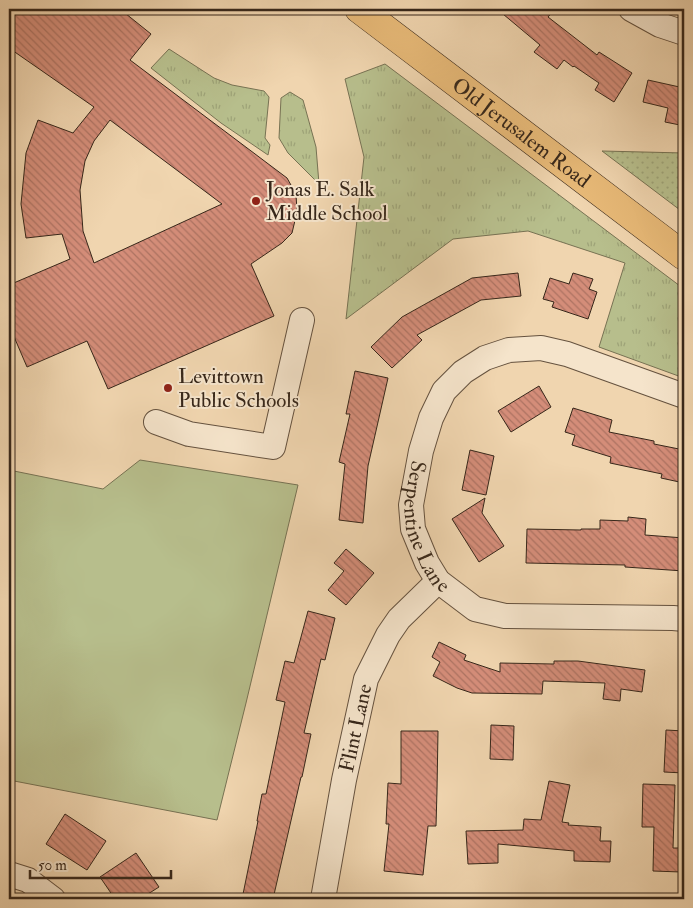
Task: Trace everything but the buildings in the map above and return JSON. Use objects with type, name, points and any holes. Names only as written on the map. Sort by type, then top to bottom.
[{"type":"main road","name":"Old Jerusalem Road","points":[[359,9],[684,256]]},
{"type":"street","points":[[631,9],[660,25],[684,33]]},
{"type":"street","points":[[156,422],[188,434],[273,447],[302,320]]},
{"type":"street","name":"Serpentine Lane","points":[[684,396],[568,354],[540,348],[510,350],[485,358],[463,372],[444,391],[431,418],[421,451],[412,504],[413,529],[427,564],[438,581],[475,609],[505,616],[684,619]]},
{"type":"street","name":"Flint Lane","points":[[323,899],[344,780],[366,679],[388,635],[399,620],[438,581]]},
{"type":"street","points":[[9,874],[28,880],[53,899]]},
{"type":"green space","points":[[169,49],[214,78],[232,85],[264,91],[269,97],[265,138],[270,145],[268,155],[221,123],[151,68]]},
{"type":"green space","points":[[385,64],[684,289],[684,378],[599,347],[625,263],[528,231],[453,239],[346,319],[364,157],[345,79]]},
{"type":"green space","points":[[290,92],[303,100],[316,147],[319,184],[288,153],[279,138],[281,98]]},
{"type":"green space","points":[[602,151],[684,153],[684,213]]},
{"type":"green space","points":[[140,460],[298,485],[217,820],[9,780],[9,470],[103,489]]},
{"type":"place","name":"Jonas E. Salk Middle School","points":[[256,201]]},
{"type":"place","name":"Levittown Public Schools","points":[[168,388]]}]
